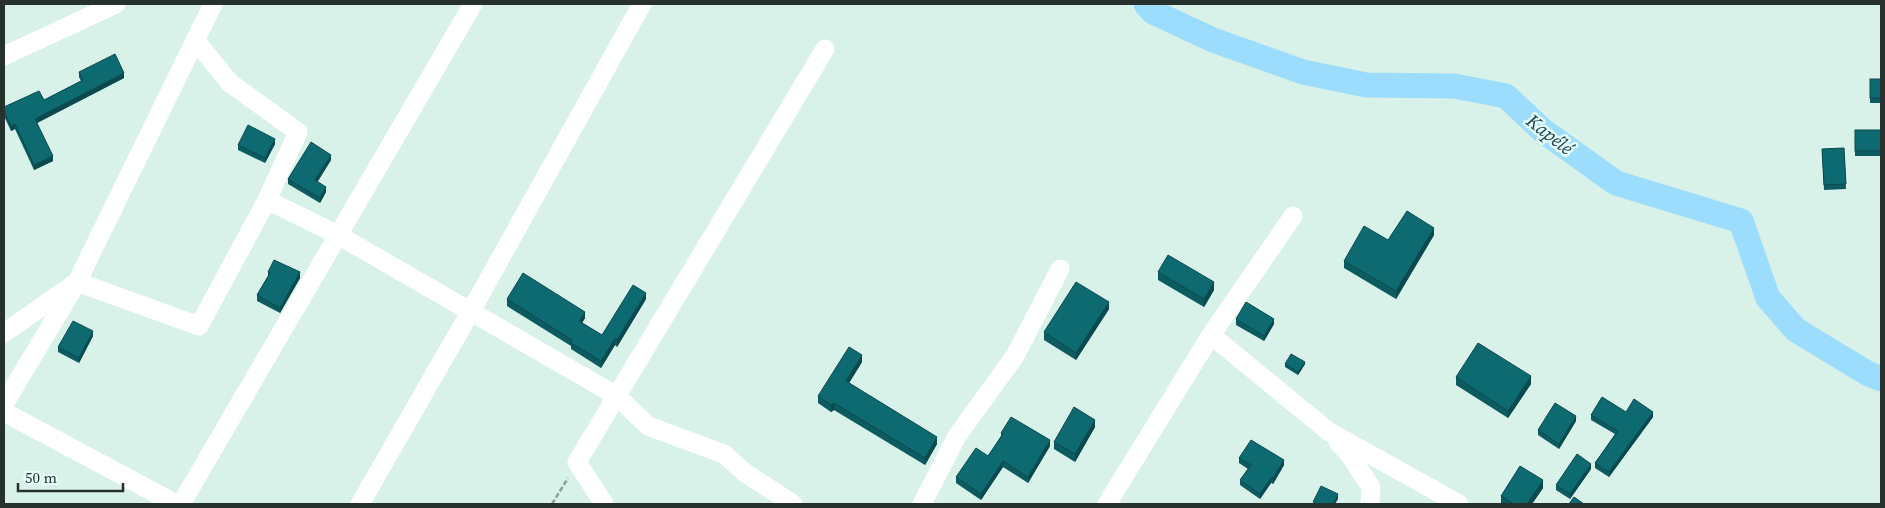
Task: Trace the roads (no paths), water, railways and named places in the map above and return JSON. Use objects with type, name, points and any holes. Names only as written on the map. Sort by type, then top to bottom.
[{"type":"street","points":[[4,56],[116,4]]},
{"type":"street","points":[[4,404],[76,282],[213,4]]},
{"type":"street","points":[[181,504],[473,4]]},
{"type":"street","points":[[360,504],[471,311],[642,4]]},
{"type":"street","points":[[76,282],[199,326],[267,200],[298,132],[230,83],[195,40]]},
{"type":"street","points":[[604,504],[578,462],[825,50]]},
{"type":"street","points":[[267,200],[338,235],[617,396],[648,426],[724,454],[744,472],[793,504]]},
{"type":"street","points":[[1107,504],[1211,335],[1293,216]]},
{"type":"street","points":[[922,504],[957,436],[1015,356],[1060,269]]},
{"type":"street","points":[[4,333],[76,282]]},
{"type":"street","points":[[1211,335],[1328,431],[1349,454],[1371,487],[1370,504]]},
{"type":"street","points":[[4,412],[176,504]]},
{"type":"street","points":[[1328,431],[1459,504]]},
{"type":"waterway","name":"Kapélé","points":[[1146,4],[1153,12],[1213,40],[1303,72],[1366,85],[1454,86],[1506,96],[1542,130],[1616,183],[1741,221],[1768,298],[1796,330],[1867,373],[1881,379]]}]
